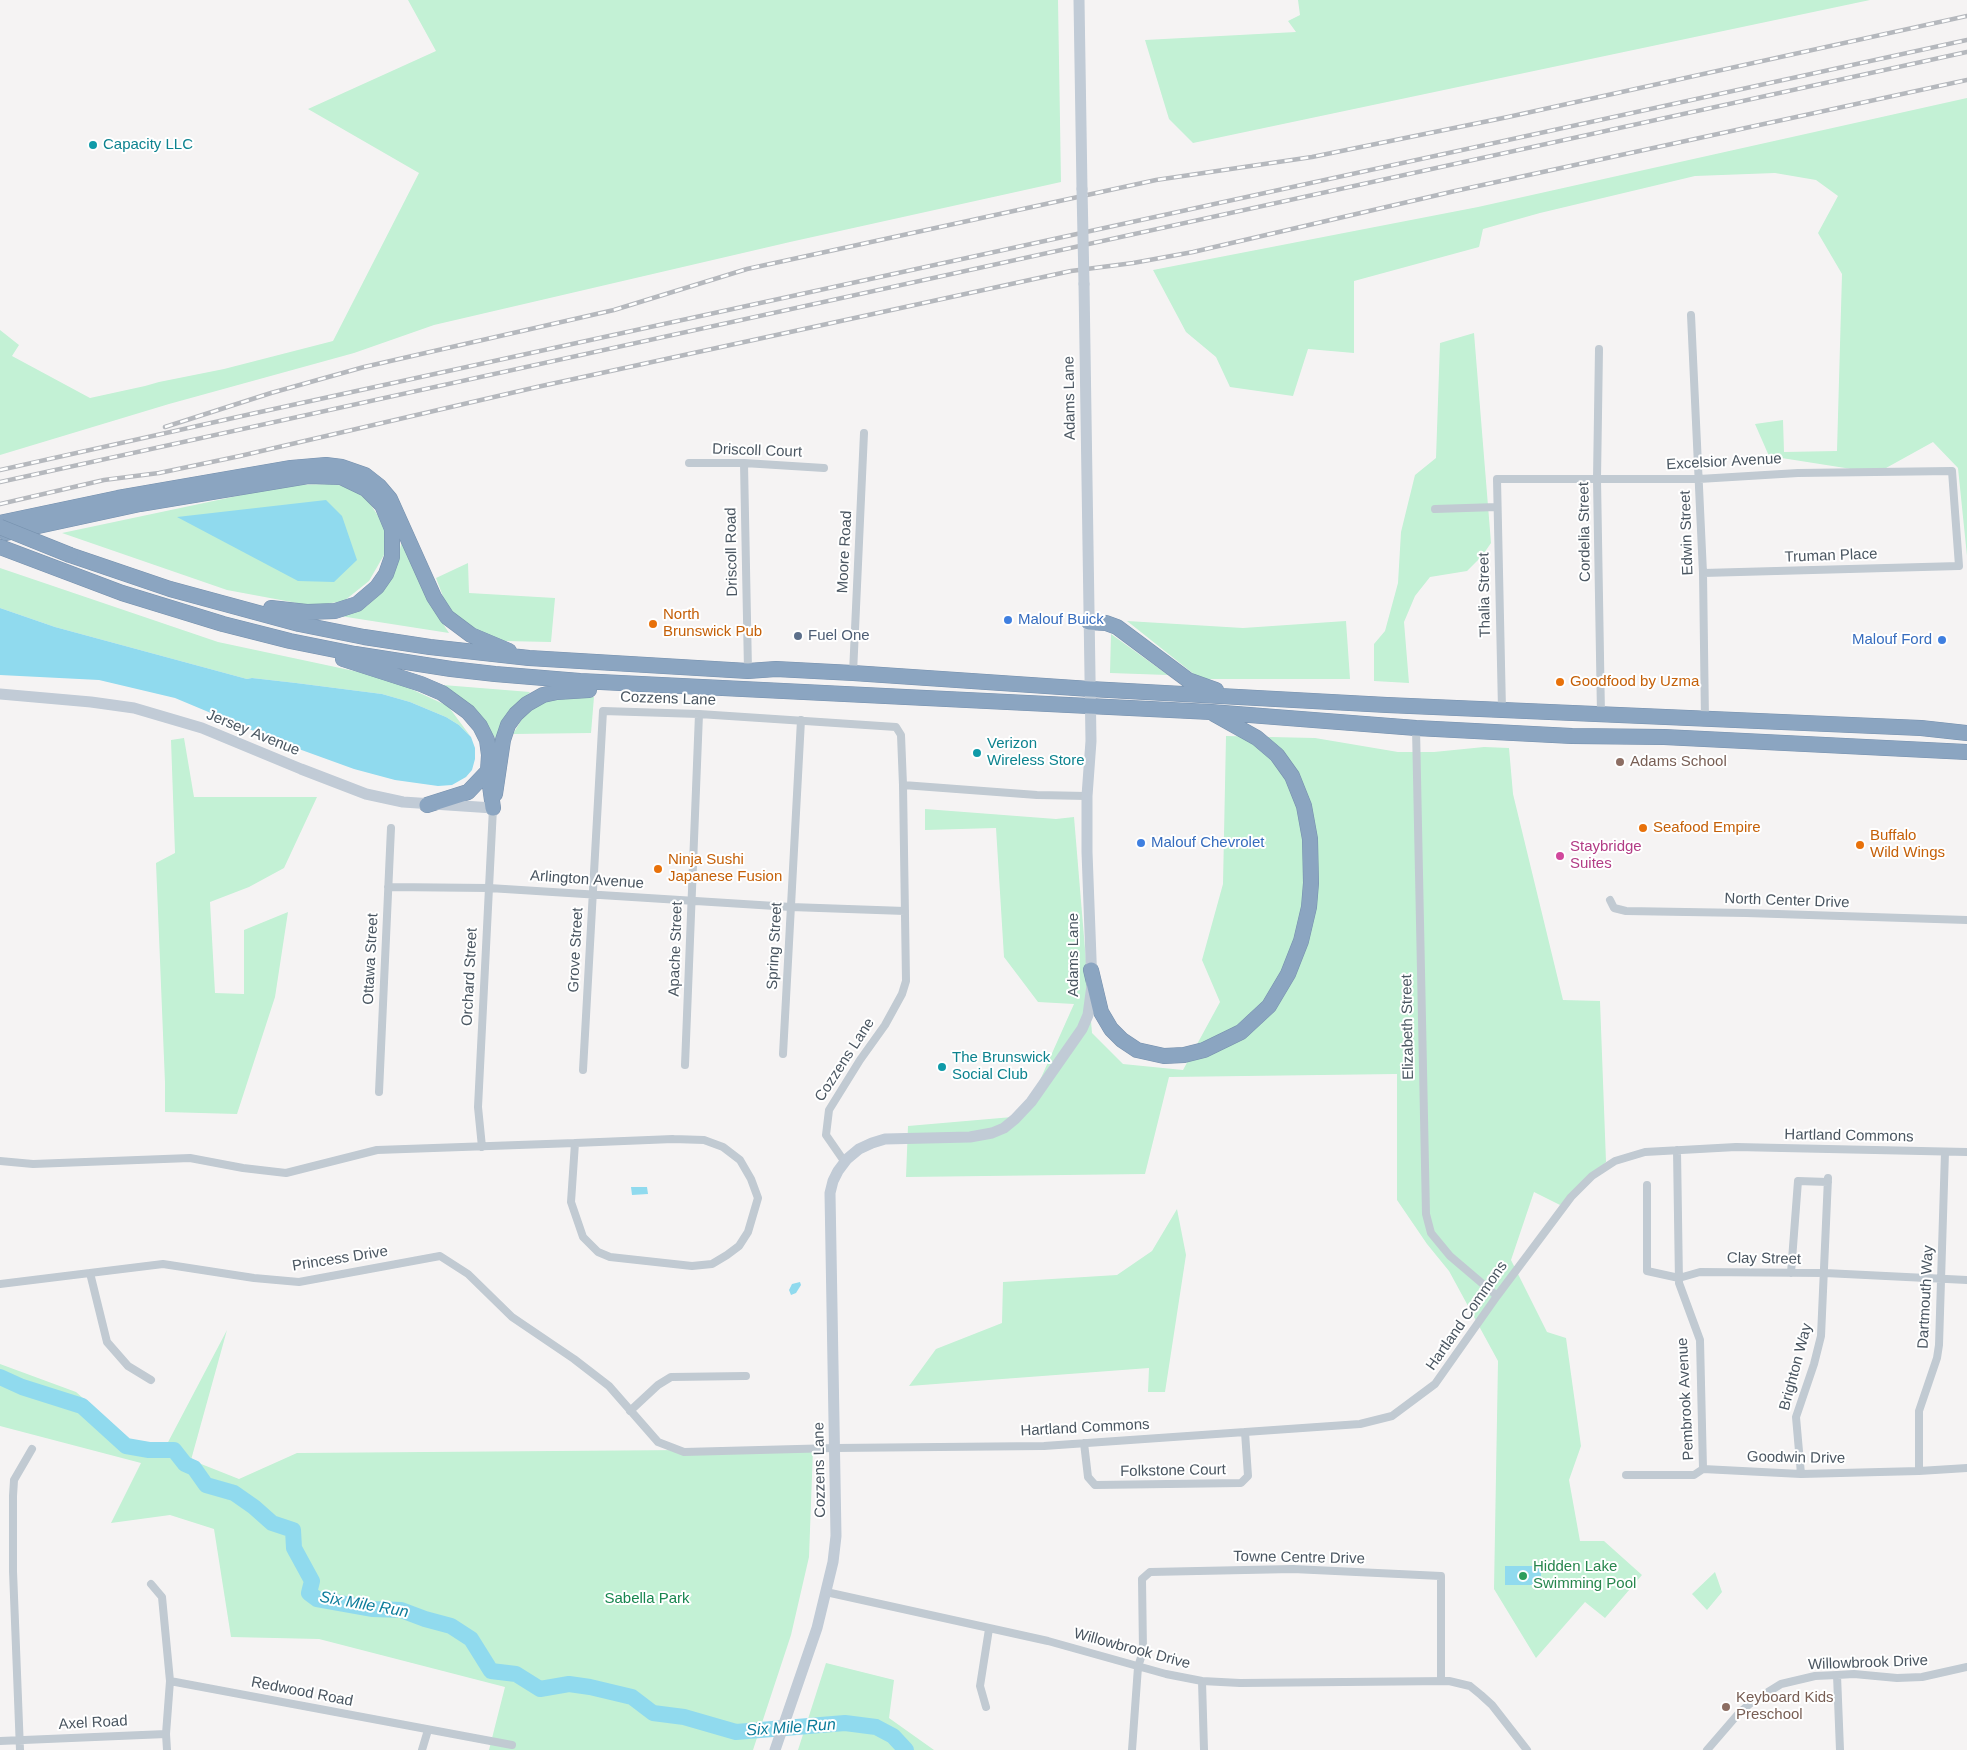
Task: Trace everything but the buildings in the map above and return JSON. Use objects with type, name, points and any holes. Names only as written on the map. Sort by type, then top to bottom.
[{"type":"highway","points":[[0,525],[149,492],[300,467],[326,465],[342,467],[364,476],[379,486],[390,499],[434,597],[453,622],[464,632],[529,658]]},
{"type":"highway","points":[[0,534],[140,504],[317,476],[341,477],[358,484],[377,499],[386,513],[393,537],[389,566],[377,588],[357,604],[335,611],[317,612],[202,598]]},
{"type":"highway","points":[[0,525],[70,555],[138,579],[299,624],[364,637],[430,647],[529,658],[748,671],[776,670],[853,673],[1242,697],[1705,720],[1921,728],[1967,733]]},
{"type":"highway","points":[[0,546],[30,559],[154,604],[290,641],[432,688],[468,712],[485,733],[489,748],[488,771],[493,808]]},
{"type":"highway","points":[[1089,622],[1106,623],[1117,627],[1193,682],[1242,697]]},
{"type":"highway","points":[[290,641],[355,654],[451,669],[536,678],[1211,712],[1416,728],[1572,736],[1664,737],[1967,752]]},
{"type":"highway","points":[[493,808],[505,733],[516,714],[532,700],[550,693],[564,691],[680,686]]},
{"type":"highway","points":[[1091,970],[1101,1012],[1111,1030],[1137,1050],[1164,1056],[1184,1055],[1204,1050],[1237,1035],[1250,1026],[1269,1006],[1288,974],[1301,941],[1309,907],[1311,883],[1310,839],[1304,806],[1292,776],[1277,755],[1257,738],[1211,712]]},
{"type":"highway","points":[[427,805],[468,792],[488,771]]},
{"type":"street","name":"Adams Lane","points":[[844,1161],[859,1149],[878,1141],[979,1136],[998,1131],[1010,1124],[1027,1106],[1082,1029],[1089,1006],[1091,970],[1087,796],[1091,741],[1079,0]]},
{"type":"street","name":"Edwin Street","points":[[1691,315],[1703,574],[1705,720]]},
{"type":"street","name":"Cordelia Street","points":[[1598,349],[1601,715]]},
{"type":"street","name":"Moore Road","points":[[853,673],[864,433]]},
{"type":"street","name":"Driscoll Court","points":[[689,463],[744,463],[824,468]]},
{"type":"street","name":"Driscoll Road","points":[[744,463],[748,671]]},
{"type":"street","name":"Excelsior Avenue","points":[[1497,479],[1699,479],[1798,472],[1952,471],[1959,566]]},
{"type":"street","name":"Thalia Street","points":[[1497,479],[1502,710]]},
{"type":"street","points":[[1435,509],[1497,507]]},
{"type":"street","name":"Truman Place","points":[[1703,574],[1959,566]]},
{"type":"street","name":"Jersey Avenue","points":[[0,694],[91,702],[149,712],[202,728],[301,770],[366,794],[427,805],[493,808]]},
{"type":"street","name":"Cozzens Lane","points":[[604,711],[699,714],[896,727],[901,735],[906,981],[902,994],[886,1025],[860,1060],[829,1110],[827,1117],[826,1136],[844,1161],[838,1170],[830,1193],[836,1536],[833,1562],[817,1628],[776,1746]]},
{"type":"street","name":"Grove Street","points":[[583,1070],[604,711]]},
{"type":"street","name":"Apache Street","points":[[685,1065],[699,714]]},
{"type":"street","name":"Spring Street","points":[[783,1054],[801,720]]},
{"type":"street","name":"Elizabeth Street","points":[[1416,728],[1426,1214],[1431,1233],[1450,1256],[1497,1296]]},
{"type":"street","points":[[903,785],[1037,795],[1087,796]]},
{"type":"street","name":"Orchard Street","points":[[482,1147],[478,1107],[493,808]]},
{"type":"street","name":"Ottawa Street","points":[[379,1092],[391,828]]},
{"type":"street","name":"Arlington Avenue","points":[[388,887],[489,888],[905,911]]},
{"type":"street","name":"North Center Drive","points":[[1610,900],[1614,908],[1626,911],[1967,920]]},
{"type":"street","points":[[0,1161],[33,1164],[190,1158],[243,1168],[286,1172],[377,1150],[674,1138],[704,1140],[723,1147],[740,1160],[752,1179],[758,1198],[748,1232],[739,1246],[712,1264],[692,1266],[610,1257],[598,1252],[583,1237],[571,1202],[575,1143]]},
{"type":"street","name":"Hartland Commons","points":[[835,1448],[1044,1446],[1360,1424],[1392,1416],[1435,1384],[1497,1296],[1571,1197],[1592,1176],[1615,1161],[1645,1152],[1736,1147],[1967,1152]]},
{"type":"street","name":"Pembrook Avenue","points":[[1677,1150],[1679,1283],[1700,1340],[1703,1470]]},
{"type":"street","name":"Dartmouth Way","points":[[1919,1471],[1919,1411],[1937,1358],[1939,1344],[1945,1152]]},
{"type":"street","name":"Brighton Way","points":[[1791,1273],[1798,1181],[1828,1180],[1821,1336],[1814,1364],[1796,1417],[1801,1474]]},
{"type":"street","name":"Clay Street","points":[[1647,1185],[1647,1271],[1679,1278],[1700,1272],[1825,1273],[1967,1280]]},
{"type":"street","name":"Princess Drive","points":[[0,1284],[164,1264],[254,1278],[299,1282],[440,1256],[468,1274],[512,1317],[574,1359],[609,1386],[658,1442],[684,1452],[835,1448]]},
{"type":"street","points":[[90,1273],[107,1342],[128,1366],[151,1380]]},
{"type":"street","points":[[630,1411],[658,1385],[671,1377],[746,1376]]},
{"type":"street","name":"Folkstone Court","points":[[1084,1443],[1088,1477],[1095,1485],[1241,1483],[1248,1476],[1245,1432]]},
{"type":"street","points":[[20,1750],[13,1572],[13,1496],[14,1480],[32,1449]]},
{"type":"street","name":"Goodwin Drive","points":[[1626,1475],[1694,1475],[1703,1470],[1801,1474],[1967,1468]]},
{"type":"street","name":"Towne Centre Drive","points":[[1138,1667],[1143,1651],[1142,1579],[1150,1572],[1293,1569],[1441,1576],[1441,1680]]},
{"type":"street","points":[[151,1584],[162,1597],[170,1680],[166,1734],[167,1750]]},
{"type":"street","name":"Willowbrook Drive","points":[[826,1592],[1048,1641],[1138,1667],[1202,1681],[1240,1683],[1449,1680],[1470,1686],[1492,1705],[1527,1750]]},
{"type":"street","points":[[986,1708],[980,1686],[989,1629]]},
{"type":"street","points":[[1132,1750],[1138,1667]]},
{"type":"street","name":"Willowbrook Drive","points":[[1707,1750],[1739,1713],[1766,1692],[1780,1684],[1799,1679],[1854,1674],[1897,1678],[1922,1677],[1967,1667]]},
{"type":"street","points":[[1837,1675],[1840,1750]]},
{"type":"street","name":"Redwood Road","points":[[170,1680],[512,1745]]},
{"type":"street","points":[[1202,1681],[1204,1750]]},
{"type":"street","points":[[422,1750],[428,1730]]},
{"type":"street","name":"Axel Road","points":[[0,1741],[166,1734]]},
{"type":"green space","points":[[408,0],[1058,0],[1061,182],[790,242],[434,325],[354,353],[169,404],[0,455],[0,330],[19,345],[12,356],[90,398],[224,369],[333,341],[419,173],[308,109],[436,51]]},
{"type":"green space","points":[[1298,0],[1870,0],[1193,143],[1169,119],[1145,40],[1296,32],[1288,21],[1300,15]]},
{"type":"green space","points":[[1967,98],[1967,556],[1958,468],[1933,442],[1877,473],[1769,456],[1755,424],[1783,420],[1784,452],[1837,451],[1842,274],[1818,233],[1838,196],[1816,180],[1775,173],[1695,176],[1540,213],[1483,229],[1479,247],[1354,281],[1354,353],[1308,349],[1293,396],[1230,387],[1216,357],[1186,332],[1153,270],[1478,207]]},
{"type":"green space","points":[[1474,333],[1491,543],[1482,556],[1467,571],[1430,577],[1415,596],[1404,622],[1409,683],[1374,681],[1374,644],[1385,631],[1398,583],[1401,532],[1415,475],[1436,458],[1440,343]]},
{"type":"green space","points":[[332,484],[351,487],[369,502],[386,528],[384,555],[369,581],[344,601],[313,606],[227,590],[62,533],[289,485]]},
{"type":"green space","points":[[402,540],[438,616],[449,633],[340,616],[367,606],[385,589],[397,563]]},
{"type":"green space","points":[[468,563],[469,593],[555,598],[551,642],[504,641],[470,629],[447,607],[436,578]]},
{"type":"green space","points":[[0,568],[218,642],[387,678],[448,706],[471,737],[459,725],[446,717],[410,702],[382,694],[252,678],[247,679],[55,627],[0,608]]},
{"type":"green space","points":[[1127,621],[1243,628],[1346,621],[1350,679],[1200,679]]},
{"type":"green space","points":[[1111,634],[1168,675],[1110,673]]},
{"type":"green space","points":[[443,685],[530,692],[505,720],[496,739],[472,706]]},
{"type":"green space","points":[[554,697],[594,697],[591,733],[513,734],[526,712]]},
{"type":"green space","points":[[1226,736],[1315,738],[1398,752],[1434,752],[1484,747],[1509,748],[1513,794],[1563,1000],[1600,1001],[1606,1162],[1560,1205],[1534,1192],[1511,1260],[1547,1332],[1566,1338],[1581,1446],[1569,1480],[1580,1541],[1604,1541],[1642,1575],[1605,1618],[1585,1602],[1536,1658],[1494,1589],[1498,1361],[1449,1271],[1427,1244],[1397,1200],[1397,1074],[1169,1077],[1145,1174],[906,1177],[908,1126],[1024,1116],[1074,1004],[1038,1002],[1004,957],[996,828],[925,830],[925,809],[1056,819],[1074,817],[1092,1033],[1123,1064],[1183,1070],[1220,1002],[1202,960],[1223,884]]},
{"type":"green space","points":[[184,738],[194,797],[317,797],[284,868],[249,887],[210,902],[215,993],[244,994],[244,930],[288,912],[275,997],[237,1114],[165,1112],[156,863],[175,853],[171,740]]},
{"type":"green space","points":[[1177,1209],[1186,1255],[1165,1392],[1148,1392],[1149,1368],[909,1386],[936,1349],[1002,1323],[1003,1282],[1117,1275],[1152,1251]]},
{"type":"green space","name":"Sabella Park","points":[[227,1330],[191,1460],[239,1479],[297,1453],[813,1449],[809,1557],[791,1635],[753,1750],[489,1750],[505,1687],[319,1639],[231,1637],[214,1529],[170,1515],[111,1523],[141,1463],[0,1426],[0,1364],[76,1392],[131,1440],[166,1446]]},
{"type":"green space","points":[[1715,1572],[1722,1592],[1707,1610],[1692,1594]]},
{"type":"green space","points":[[826,1663],[894,1680],[889,1718],[934,1750],[798,1750]]},
{"type":"water","points":[[326,500],[342,516],[357,560],[334,582],[298,581],[177,517]]},
{"type":"water","points":[[0,608],[55,627],[247,679],[252,678],[382,694],[410,702],[446,717],[459,725],[471,737],[475,748],[472,770],[466,777],[452,785],[438,786],[395,780],[354,769],[285,744],[175,698],[99,680],[0,675]]},
{"type":"water","points":[[631,1187],[647,1187],[648,1194],[632,1195]]},
{"type":"water","points":[[800,1282],[801,1285],[796,1293],[791,1295],[789,1290],[792,1284]]},
{"type":"water","name":"Hidden Lake Swimming Pool","points":[[1535,1564],[1541,1564],[1541,1587],[1535,1587],[1535,1585],[1505,1585],[1505,1566],[1535,1566]]},
{"type":"waterway","name":"Six Mile Run","points":[[0,1377],[22,1387],[82,1406],[126,1446],[149,1450],[174,1450],[185,1464],[194,1468],[206,1485],[234,1493],[272,1523],[293,1530],[294,1548],[312,1581],[309,1593],[317,1599],[373,1609],[401,1610],[451,1626],[471,1639],[491,1671],[516,1674],[540,1689],[569,1684],[632,1697],[653,1713],[684,1717],[736,1732],[845,1723],[876,1727],[893,1736],[906,1750]]},
{"type":"railway","points":[[165,427],[271,393],[364,367],[614,310],[747,269],[1156,180],[1312,157],[1508,117],[1967,16]]},
{"type":"railway","points":[[0,470],[1967,40]]},
{"type":"railway","points":[[0,482],[1967,52]]},
{"type":"railway","points":[[0,504],[104,480],[159,473],[240,456],[537,387],[1071,271],[1133,263],[1193,252],[1455,191],[1967,80]]},
{"type":"place","name":"Capacity LLC","points":[[93,145]]},
{"type":"place","name":"Malouf Buick","points":[[1008,620]]},
{"type":"place","name":"North Brunswick Pub","points":[[653,624]]},
{"type":"place","name":"Fuel One","points":[[798,636]]},
{"type":"place","name":"Malouf Ford","points":[[1942,640]]},
{"type":"place","name":"Goodfood by Uzma","points":[[1560,682]]},
{"type":"place","name":"Verizon Wireless Store","points":[[977,753]]},
{"type":"place","name":"Adams School","points":[[1620,762]]},
{"type":"place","name":"Seafood Empire","points":[[1643,828]]},
{"type":"place","name":"Malouf Chevrolet","points":[[1141,843]]},
{"type":"place","name":"Buffalo Wild Wings","points":[[1860,845]]},
{"type":"place","name":"Staybridge Suites","points":[[1560,856]]},
{"type":"place","name":"Ninja Sushi Japanese Fusion","points":[[658,869]]},
{"type":"place","name":"The Brunswick Social Club","points":[[942,1067]]},
{"type":"place","name":"Hidden Lake Swimming Pool","points":[[1523,1576]]},
{"type":"place","name":"Keyboard Kids Preschool","points":[[1726,1707]]}]
